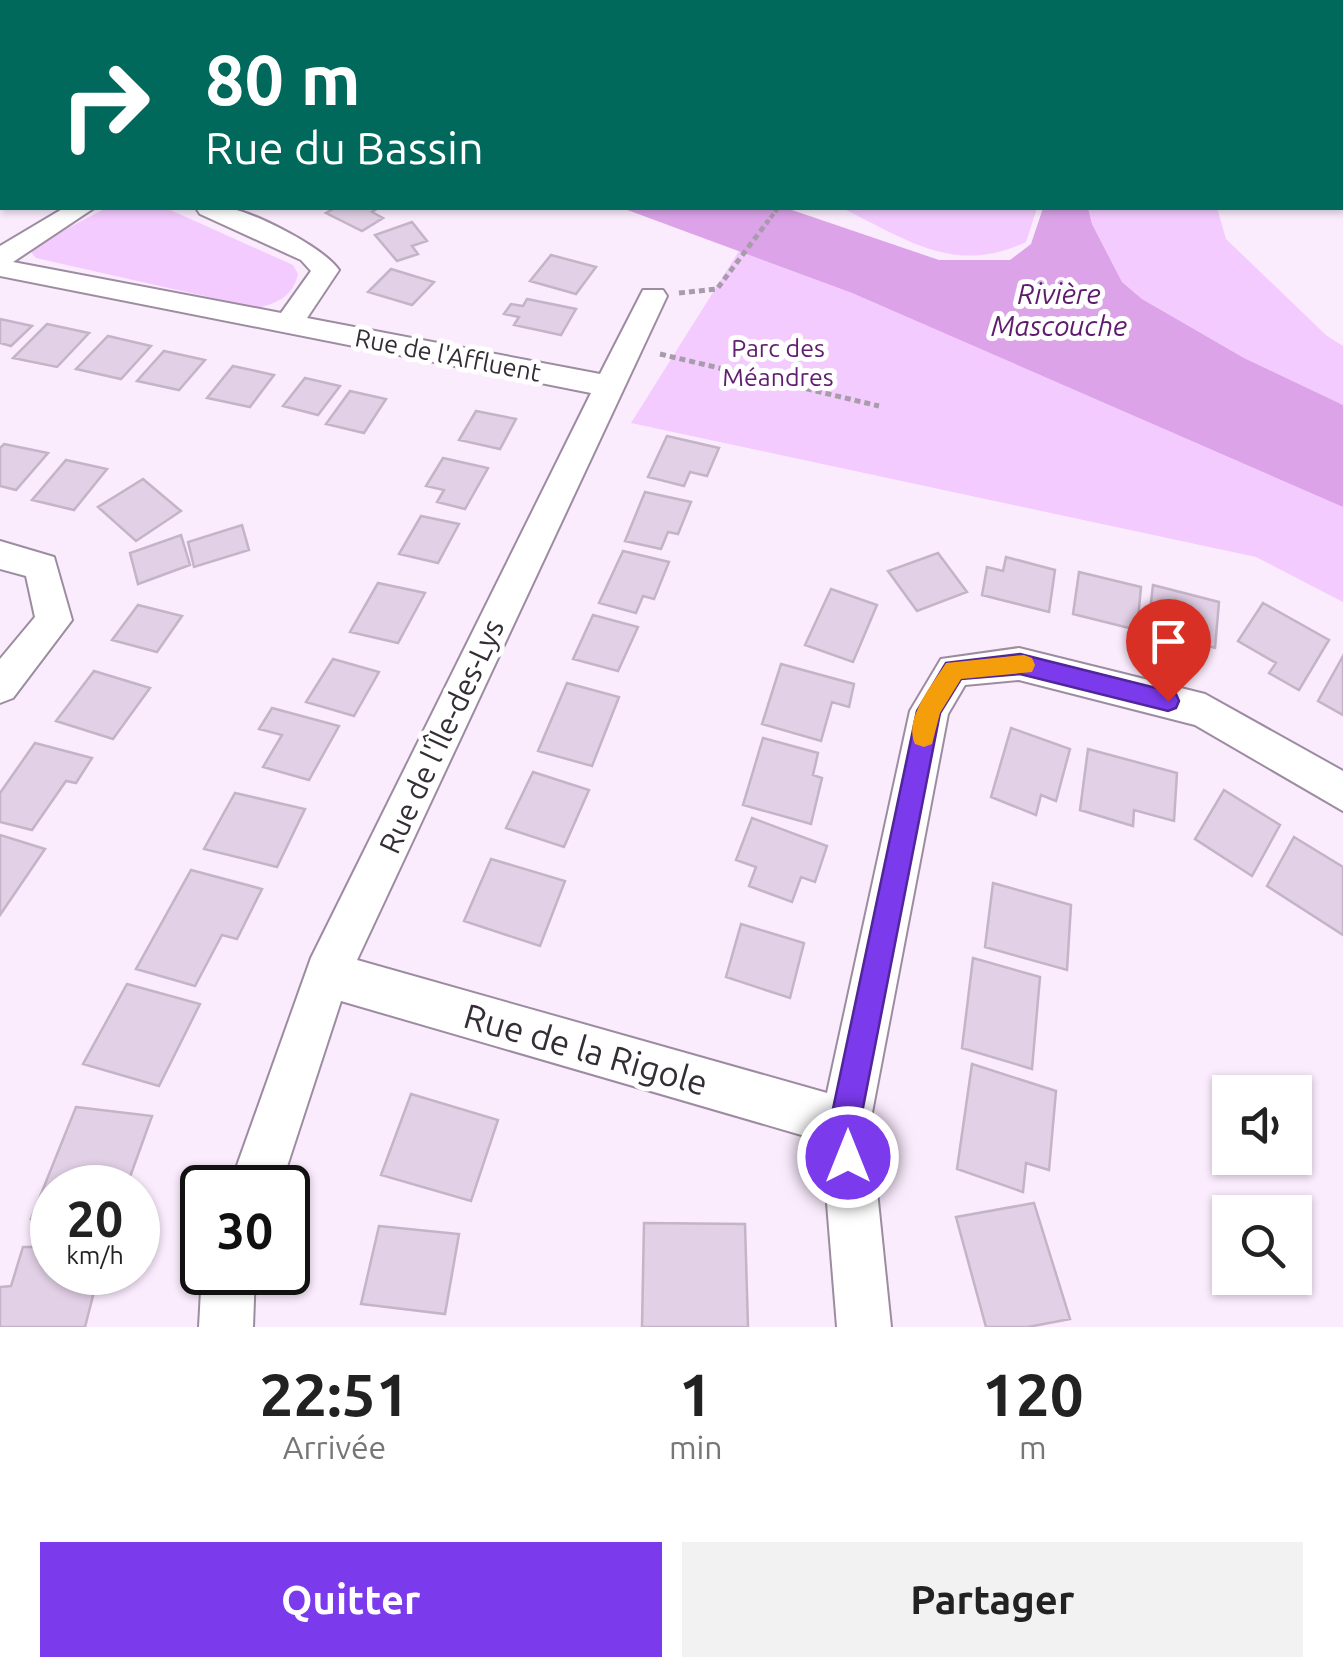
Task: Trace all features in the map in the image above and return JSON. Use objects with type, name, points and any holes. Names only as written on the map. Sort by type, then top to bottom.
[{"type":"street","points":[[0,258],[78,210]]},
{"type":"street","points":[[213,210],[310,254],[325,270],[288,324]]},
{"type":"street","name":"Rue de l'Affluent","points":[[0,268],[608,386]]},
{"type":"street","name":"Rue de l'Île-des-Lys","points":[[262,1165],[328,974],[653,296]]},
{"type":"street","points":[[0,555],[42,567],[54,620],[0,687]]},
{"type":"street","points":[[864,1327],[845,1123],[929,711],[954,670],[1020,664],[1205,711],[1343,792]]},
{"type":"street","name":"Rue de la Rigole","points":[[328,974],[845,1123]]},
{"type":"street","points":[[226,1327],[228,1295]]},
{"type":"path","points":[[717,288],[776,210]]},
{"type":"path","points":[[630,347],[879,406]]},
{"type":"green space","points":[[102,210],[170,210],[293,265],[298,274],[284,297],[257,308],[36,258],[31,252],[34,246]]},
{"type":"green space","points":[[846,210],[1036,210],[1026,242],[1000,252],[953,254],[909,241]]},
{"type":"green space","points":[[1088,210],[1218,210],[1226,239],[1327,336],[1343,346],[1343,405],[1244,358],[1142,299],[1122,282]]},
{"type":"green space","name":"Parc des Méandres","points":[[739,251],[852,293],[1343,507],[1343,602],[1256,557],[631,423]]},
{"type":"water","name":"Rivière Mascouche","points":[[627,210],[792,210],[939,260],[1010,260],[1031,244],[1042,210],[1088,210],[1122,282],[1142,299],[1244,358],[1343,405],[1343,507],[852,293]]},
{"type":"building","points":[[375,210],[372,212],[383,218],[362,231],[326,213]]},
{"type":"building","points":[[412,222],[427,241],[412,246],[418,254],[397,261],[375,235]]},
{"type":"building","points":[[551,255],[596,267],[576,294],[530,281]]},
{"type":"building","points":[[391,269],[434,282],[412,305],[368,292]]},
{"type":"building","points":[[527,299],[576,309],[561,335],[514,325],[519,317],[504,314],[511,304],[523,306]]},
{"type":"building","points":[[0,319],[32,326],[11,346],[0,343]]},
{"type":"building","points":[[47,324],[89,333],[57,367],[13,358]]},
{"type":"building","points":[[108,336],[151,346],[121,379],[76,369]]},
{"type":"building","points":[[164,351],[205,360],[179,390],[137,381]]},
{"type":"building","points":[[233,366],[274,375],[250,407],[207,398]]},
{"type":"building","points":[[305,378],[340,386],[318,415],[283,406]]},
{"type":"building","points":[[350,391],[386,399],[364,433],[326,424]]},
{"type":"building","points":[[476,411],[516,419],[500,449],[459,440]]},
{"type":"building","points":[[667,436],[719,448],[707,476],[690,472],[684,486],[648,477]]},
{"type":"building","points":[[4,444],[48,453],[16,490],[0,486],[0,448]]},
{"type":"building","points":[[443,458],[488,468],[465,509],[437,502],[444,490],[426,486]]},
{"type":"building","points":[[66,460],[107,469],[74,510],[32,500]]},
{"type":"building","points":[[143,479],[181,511],[136,541],[98,507]]},
{"type":"building","points":[[645,492],[691,502],[678,534],[668,532],[661,549],[625,541]]},
{"type":"building","points":[[421,516],[459,524],[438,563],[399,554]]},
{"type":"building","points":[[242,525],[249,550],[194,567],[188,542]]},
{"type":"building","points":[[181,535],[190,565],[138,584],[130,553]]},
{"type":"building","points":[[623,551],[669,562],[654,599],[643,596],[636,613],[599,603]]},
{"type":"building","points":[[938,553],[967,592],[917,611],[888,571]]},
{"type":"building","points":[[1006,557],[1055,570],[1049,612],[982,595],[987,567],[1003,571]]},
{"type":"building","points":[[1079,572],[1141,587],[1137,630],[1073,614]]},
{"type":"building","points":[[378,583],[425,593],[398,643],[350,632]]},
{"type":"building","points":[[1153,585],[1219,602],[1215,648],[1148,629]]},
{"type":"building","points":[[831,589],[877,605],[853,662],[805,645]]},
{"type":"building","points":[[1263,603],[1329,640],[1299,690],[1269,673],[1276,663],[1238,641]]},
{"type":"building","points":[[138,605],[182,616],[157,652],[112,640]]},
{"type":"building","points":[[593,615],[638,627],[618,671],[573,659]]},
{"type":"building","points":[[1343,656],[1343,715],[1318,701]]},
{"type":"building","points":[[333,659],[379,672],[354,716],[306,702]]},
{"type":"building","points":[[781,664],[854,684],[849,707],[832,702],[821,741],[762,724]]},
{"type":"building","points":[[94,671],[150,688],[113,739],[56,721]]},
{"type":"building","points":[[567,683],[619,697],[592,766],[538,751]]},
{"type":"building","points":[[272,708],[339,726],[309,780],[263,767],[282,735],[259,729]]},
{"type":"building","points":[[1011,728],[1070,749],[1056,801],[1041,795],[1036,815],[991,797]]},
{"type":"building","points":[[763,738],[818,753],[813,775],[822,778],[811,824],[743,805]]},
{"type":"building","points":[[35,743],[92,758],[76,783],[66,781],[32,830],[0,822],[0,793]]},
{"type":"building","points":[[1088,749],[1177,773],[1174,821],[1134,810],[1133,826],[1080,810]]},
{"type":"building","points":[[533,772],[589,790],[564,847],[506,828]]},
{"type":"building","points":[[1224,790],[1280,825],[1252,876],[1195,839]]},
{"type":"building","points":[[235,793],[305,809],[277,867],[204,849]]},
{"type":"building","points":[[752,818],[827,846],[815,882],[801,877],[792,902],[749,886],[756,867],[736,860]]},
{"type":"building","points":[[0,835],[45,849],[0,915]]},
{"type":"building","points":[[1294,837],[1343,867],[1343,935],[1267,886]]},
{"type":"building","points":[[491,859],[565,881],[540,946],[464,921]]},
{"type":"building","points":[[191,870],[262,889],[237,939],[222,935],[195,986],[136,969]]},
{"type":"building","points":[[993,883],[1071,905],[1067,970],[985,947]]},
{"type":"building","points":[[741,924],[804,943],[790,998],[726,977]]},
{"type":"building","points":[[973,958],[1040,977],[1032,1069],[962,1048]]},
{"type":"building","points":[[127,984],[200,1004],[159,1086],[83,1064]]},
{"type":"building","points":[[972,1064],[1056,1091],[1049,1170],[1026,1163],[1023,1192],[957,1169]]},
{"type":"building","points":[[411,1094],[498,1120],[471,1201],[381,1175]]},
{"type":"building","points":[[76,1107],[152,1116],[134,1165],[53,1165]]},
{"type":"building","points":[[1034,1203],[1070,1319],[1028,1327],[986,1327],[956,1217]]},
{"type":"building","points":[[644,1223],[745,1224],[748,1327],[642,1327]]},
{"type":"building","points":[[379,1226],[459,1234],[445,1314],[361,1304]]},
{"type":"building","points":[[23,1247],[30,1247],[30,1295],[93,1295],[85,1327],[0,1327],[0,1287],[11,1286]]},
{"type":"slow traffic","points":[[924,737],[929,711],[954,670],[1024,665]]},
{"type":"route","points":[[848,1157],[845,1123],[929,711],[954,670],[1020,664],[1168,701]]}]
